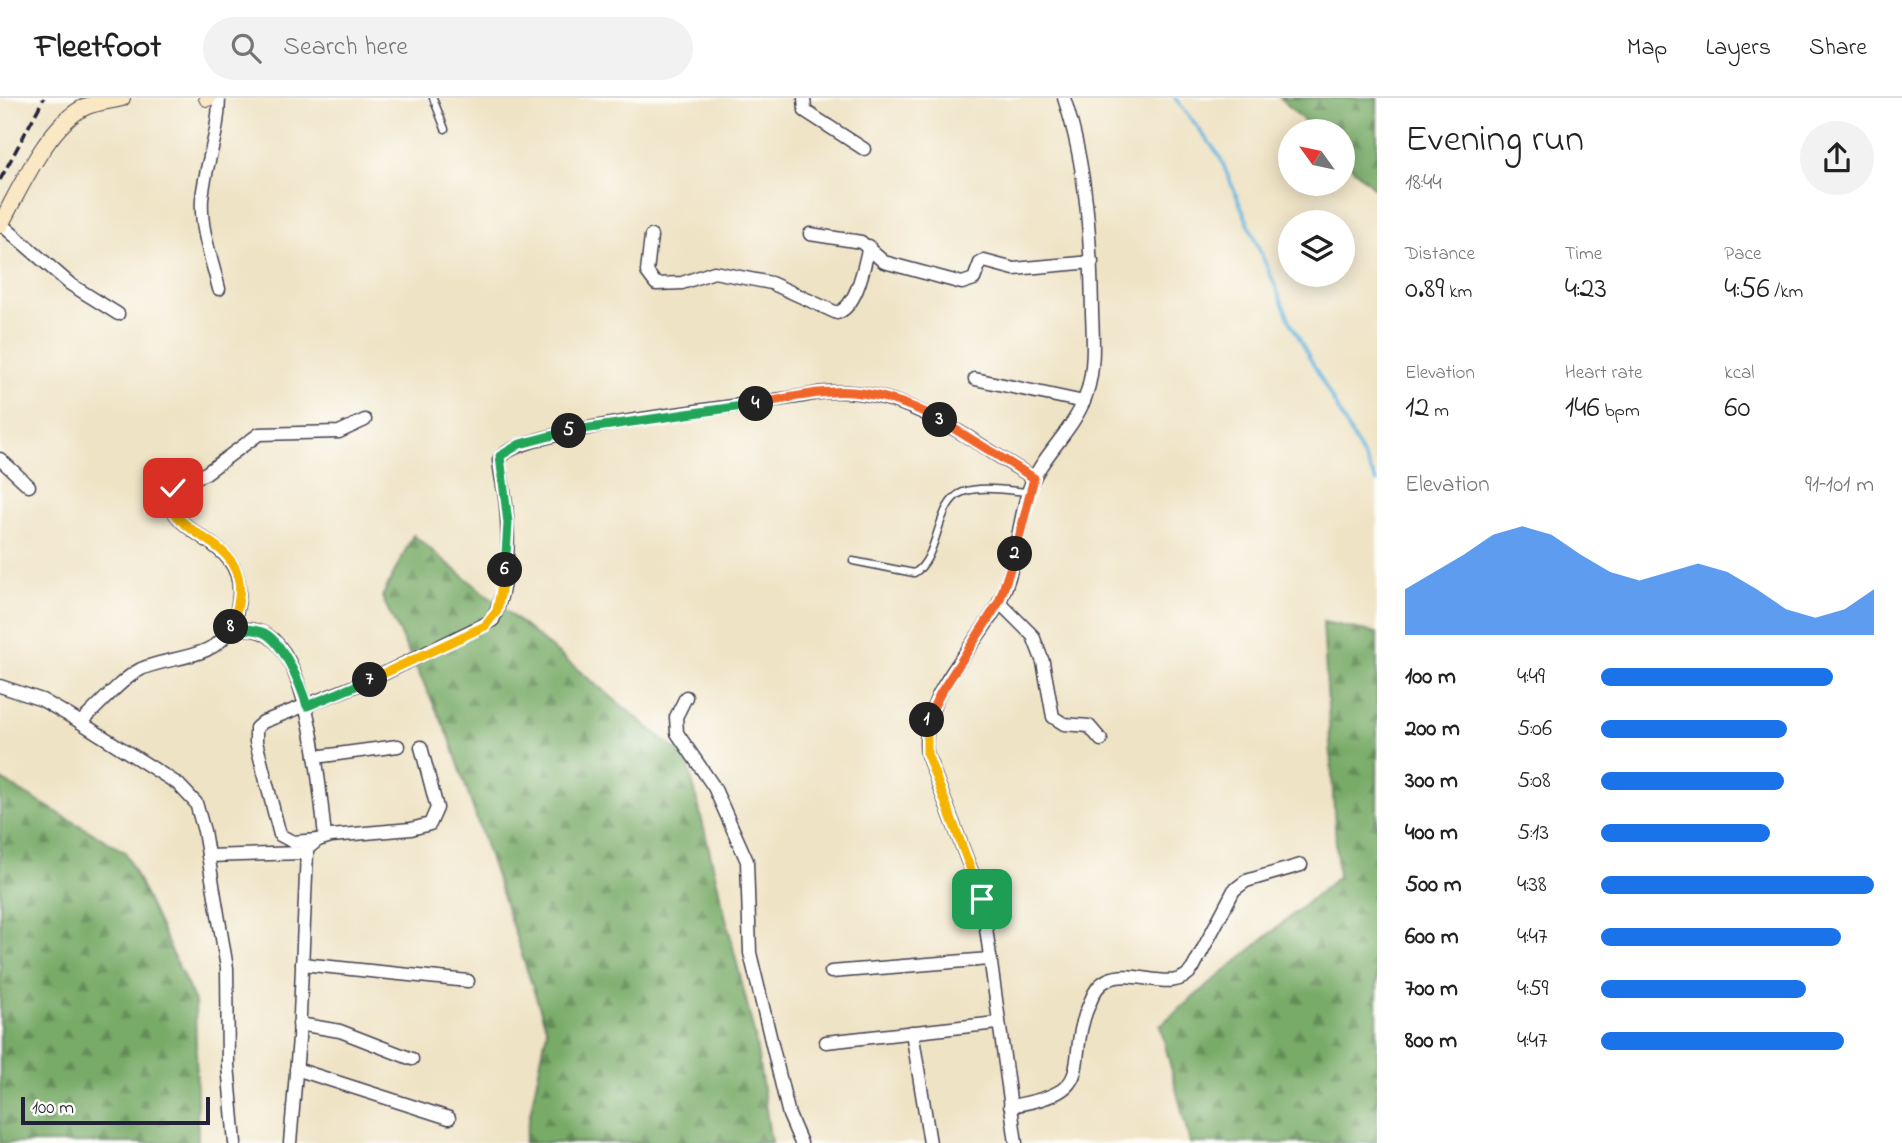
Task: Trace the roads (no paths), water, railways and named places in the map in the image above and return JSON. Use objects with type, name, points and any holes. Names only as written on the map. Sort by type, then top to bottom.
[{"type":"main road","points":[[0,225],[34,166],[64,124],[85,107],[122,98]]},
{"type":"street","points":[[219,98],[218,134],[202,202],[202,218],[219,289]]},
{"type":"street","points":[[804,98],[805,111],[864,149]]},
{"type":"street","points":[[1016,1143],[979,886],[940,790],[925,737],[931,710],[999,602],[1009,578],[1028,492],[1034,478],[1084,402],[1090,380],[1093,340],[1092,262],[1085,188],[1065,98]]},
{"type":"street","points":[[0,225],[70,284],[118,314]]},
{"type":"street","points":[[810,234],[861,242],[869,246],[878,258],[892,265],[967,283],[974,279],[982,261],[1014,269],[1092,262]]},
{"type":"street","points":[[651,236],[647,272],[656,284],[682,283],[714,272],[771,283],[837,313],[844,311],[854,294],[869,246]]},
{"type":"street","points":[[975,379],[1084,402]]},
{"type":"street","points":[[421,747],[437,808],[430,824],[293,842],[280,835],[256,742],[258,725],[373,679],[493,620],[507,554],[508,523],[499,460],[503,452],[513,446],[544,436],[825,392],[850,392],[898,402],[935,418],[1034,478]]},
{"type":"street","points":[[81,722],[141,669],[194,654],[216,644],[231,628],[240,587],[232,563],[217,545],[182,519],[170,503],[170,493],[178,484],[206,473],[260,434],[339,432],[365,420]]},
{"type":"street","points":[[0,459],[29,486]]},
{"type":"street","points":[[999,602],[1033,636],[1043,662],[1053,717],[1064,724],[1088,726],[1101,740]]},
{"type":"street","points":[[231,628],[251,629],[272,638],[298,679],[307,706],[315,757],[322,838]]},
{"type":"street","points":[[0,687],[42,700],[81,722],[187,791],[196,803],[227,968],[228,1065],[234,1143]]},
{"type":"street","points":[[686,697],[674,723],[685,746],[714,788],[747,861],[750,953],[789,1115],[802,1143]]},
{"type":"street","points":[[315,757],[398,746]]},
{"type":"street","points":[[208,856],[307,852],[322,838]]},
{"type":"street","points":[[290,1143],[307,852]]},
{"type":"street","points":[[1010,1106],[1040,1101],[1066,1087],[1076,1071],[1085,1014],[1096,990],[1104,982],[1117,977],[1175,981],[1184,978],[1194,968],[1234,890],[1246,881],[1301,865]]},
{"type":"street","points":[[831,972],[989,959]]},
{"type":"street","points":[[302,964],[468,981]]},
{"type":"street","points":[[825,1042],[997,1023]]},
{"type":"street","points":[[299,1024],[340,1031],[412,1059]]},
{"type":"street","points":[[912,1032],[930,1143]]},
{"type":"street","points":[[296,1069],[449,1118]]},
{"type":"lane","points":[[433,98],[445,129]]},
{"type":"lane","points":[[853,561],[914,573],[925,563],[948,508],[958,494],[977,489],[1028,492]]},
{"type":"waterway","points":[[1175,98],[1219,155],[1291,323],[1377,482]]},
{"type":"railway","points":[[0,180],[44,98]]}]
